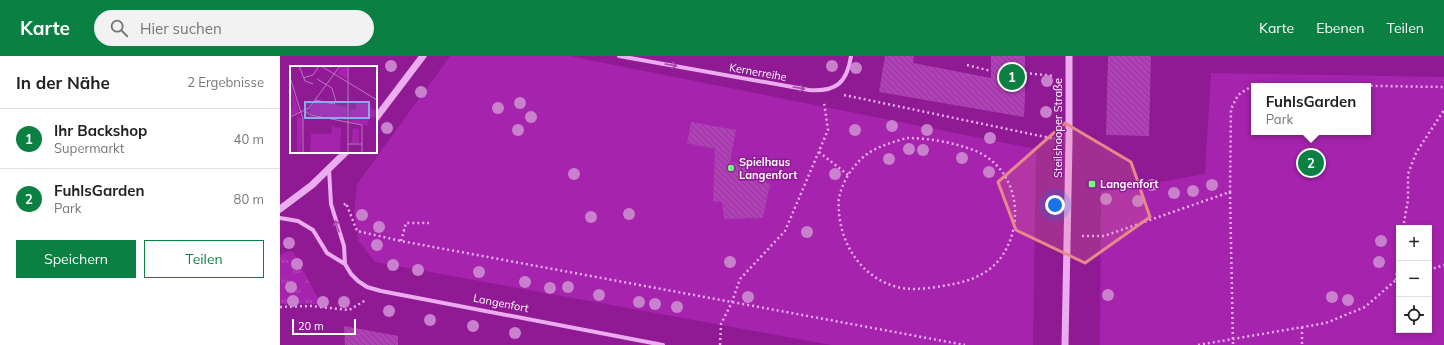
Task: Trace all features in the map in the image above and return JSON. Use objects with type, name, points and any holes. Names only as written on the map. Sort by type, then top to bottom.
[{"type":"street","points":[[377,117],[423,56]]},
{"type":"street","name":"Kernerreihe","points":[[618,56],[802,89],[823,91]]},
{"type":"street","points":[[823,91],[837,85],[844,78],[848,70],[851,56]]},
{"type":"street","name":"Steilshooper Straße","points":[[1065,345],[1069,56]]},
{"type":"street","points":[[280,210],[303,192],[345,153]]},
{"type":"street","points":[[329,169],[329,191],[333,214],[344,246],[345,264]]},
{"type":"street","name":"Langenfort","points":[[280,218],[298,222],[313,230],[327,253],[345,264],[351,274],[367,287],[381,291],[664,345]]},
{"type":"path","points":[[967,65],[991,71]]},
{"type":"path","points":[[1025,73],[1069,78]]},
{"type":"path","points":[[1371,86],[1444,87]]},
{"type":"path","points":[[1233,345],[1230,192],[1231,109],[1238,95],[1251,87]]},
{"type":"path","points":[[720,345],[721,324],[732,302],[740,279],[785,231],[828,130],[823,91],[1069,142]]},
{"type":"path","points":[[1404,225],[1408,200],[1408,174],[1416,153],[1444,110]]},
{"type":"path","points":[[907,138],[922,138],[961,146],[979,153],[995,164],[1006,178],[1013,193],[1016,210],[1015,228],[1010,243],[1001,258],[992,267],[970,280],[916,290],[897,287],[882,281],[868,272],[857,261],[849,248],[840,226],[838,200],[841,188],[848,175],[862,159],[883,145],[907,138]]},
{"type":"path","points":[[819,152],[848,175]]},
{"type":"path","points":[[1067,236],[1104,236],[1230,192]]},
{"type":"path","points":[[333,214],[346,203],[357,231],[401,241],[965,345]]},
{"type":"path","points":[[401,241],[406,223],[429,223]]},
{"type":"path","points":[[1432,269],[1444,265]]},
{"type":"path","points":[[1198,345],[1326,323],[1365,307],[1396,280]]},
{"type":"path","points":[[280,307],[312,306],[349,310],[381,291]]},
{"type":"path","points":[[1302,327],[1302,345]]},
{"type":"highlighted area","points":[[1065,123],[1131,162],[1150,217],[1085,263],[1016,230],[998,182]]},
{"type":"green space","points":[[450,56],[569,56],[1036,149],[1033,345],[831,345],[375,262],[358,240],[354,212],[357,184]]},
{"type":"green space","points":[[1211,73],[1444,77],[1444,345],[1100,345],[1101,192],[1205,174]]},
{"type":"green space","points":[[289,251],[294,253],[321,304],[280,304],[280,255]]},
{"type":"building","points":[[885,56],[914,56],[913,63],[991,78],[991,56],[1025,56],[1024,117],[879,92]]},
{"type":"building","points":[[1108,56],[1151,56],[1149,136],[1106,135]]},
{"type":"building","name":"Spielhaus Langenfort","points":[[691,122],[736,130],[730,162],[746,165],[750,172],[770,184],[763,218],[724,219],[722,202],[713,201],[715,149],[687,143]]},
{"type":"building","points":[[344,326],[398,336],[398,345],[345,345]]},
{"type":"place","name":"Ihr Backshop","points":[[1012,77]]},
{"type":"place","name":"FuhlsGarden","points":[[1311,163]]},
{"type":"place","name":"Spielhaus Langenfort","points":[[731,168]]},
{"type":"place","name":"Langenfort","points":[[1092,184]]}]
